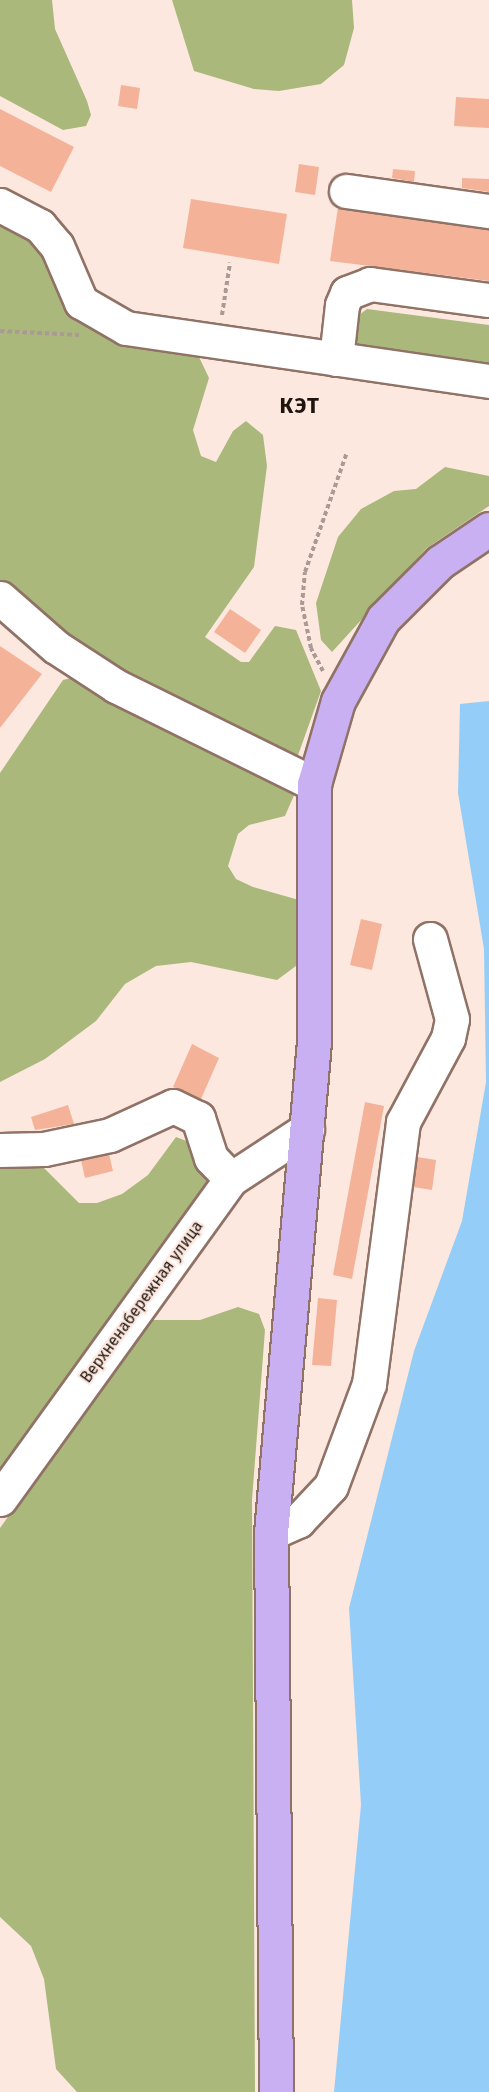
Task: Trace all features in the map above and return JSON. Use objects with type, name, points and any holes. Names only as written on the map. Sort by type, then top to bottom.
[{"type":"main road","points":[[276,2092],[271,1533],[307,1129],[316,961],[314,784],[338,701],[358,657],[399,601],[440,562],[489,528]]},
{"type":"street","points":[[346,191],[489,210]]},
{"type":"street","points":[[0,205],[40,226],[57,246],[81,302],[126,328],[489,381]]},
{"type":"street","points":[[336,358],[342,305],[347,293],[370,284],[489,300]]},
{"type":"street","points":[[0,598],[56,647],[116,686],[314,784]]},
{"type":"street","points":[[271,1533],[298,1521],[331,1486],[369,1384],[404,1122],[448,1038],[452,1019],[430,939]]},
{"type":"street","points":[[0,1150],[44,1149],[110,1135],[173,1106],[198,1118],[211,1158],[231,1179]]},
{"type":"street","name":"Верхненабережная улица","points":[[0,1499],[231,1179],[307,1129]]},
{"type":"path","points":[[220,342],[230,262]]},
{"type":"path","points":[[0,332],[103,337],[126,328]]},
{"type":"path","points":[[338,701],[311,648],[302,605],[318,528],[347,452]]},
{"type":"green space","points":[[0,0],[52,0],[55,29],[91,115],[86,126],[63,130],[0,96]]},
{"type":"green space","points":[[172,0],[352,0],[354,28],[344,65],[321,84],[279,91],[254,89],[194,71]]},
{"type":"green space","points":[[0,218],[28,233],[43,251],[66,307],[199,357],[209,378],[193,430],[201,456],[216,462],[233,431],[246,421],[263,435],[267,466],[254,567],[205,637],[241,662],[249,662],[275,626],[296,630],[321,691],[297,758],[184,710],[64,636],[0,581]]},
{"type":"green space","points":[[367,309],[489,325],[489,370],[354,347],[355,318]]},
{"type":"green space","points":[[445,467],[489,476],[489,506],[427,548],[332,652],[321,640],[316,603],[338,537],[361,509],[394,491],[416,489]]},
{"type":"green space","points":[[71,678],[295,793],[285,816],[249,825],[238,834],[228,866],[236,879],[253,887],[299,900],[300,963],[277,980],[191,962],[156,966],[125,984],[96,1021],[45,1059],[0,1082],[0,773],[63,680]]},
{"type":"green space","points":[[176,1137],[197,1145],[209,1186],[0,1473],[0,1169],[43,1167],[79,1203],[97,1203],[122,1194],[148,1175]]},
{"type":"green space","points":[[238,1307],[259,1314],[265,1330],[252,1500],[255,2092],[77,2092],[56,2069],[44,1979],[31,1946],[0,1917],[0,1528],[151,1320],[200,1320]]},
{"type":"water","points":[[489,701],[489,2092],[334,2092],[361,1805],[349,1608],[414,1351],[462,1221],[486,1082],[484,949],[458,793],[460,704]]},
{"type":"building","points":[[121,85],[140,88],[137,109],[118,106]]},
{"type":"building","points":[[456,97],[489,99],[489,128],[454,126]]},
{"type":"building","points":[[0,109],[74,147],[51,192],[0,166]]},
{"type":"building","points":[[299,164],[319,167],[315,195],[295,192]]},
{"type":"building","points":[[393,169],[415,171],[414,182],[392,178]]},
{"type":"building","points":[[462,178],[489,179],[489,192],[462,188]]},
{"type":"building","points":[[191,199],[287,214],[279,264],[183,248]]},
{"type":"building","points":[[338,207],[489,229],[489,281],[330,261]]},
{"type":"building","points":[[230,609],[261,630],[245,653],[214,632]]},
{"type":"building","points":[[0,646],[42,674],[0,728]]},
{"type":"building","points":[[361,919],[382,924],[372,970],[350,965]]},
{"type":"building","points":[[192,1044],[219,1058],[201,1099],[173,1087]]},
{"type":"building","points":[[365,1102],[384,1106],[352,1279],[333,1275]]},
{"type":"building","points":[[68,1105],[74,1124],[35,1130],[31,1117]]},
{"type":"building","points":[[109,1154],[113,1171],[85,1178],[81,1160]]},
{"type":"building","points":[[417,1157],[436,1160],[432,1190],[413,1187]]},
{"type":"building","points":[[318,1298],[337,1300],[331,1366],[312,1365]]},
{"type":"district","name":"КЭТ","points":[[300,406]]}]
